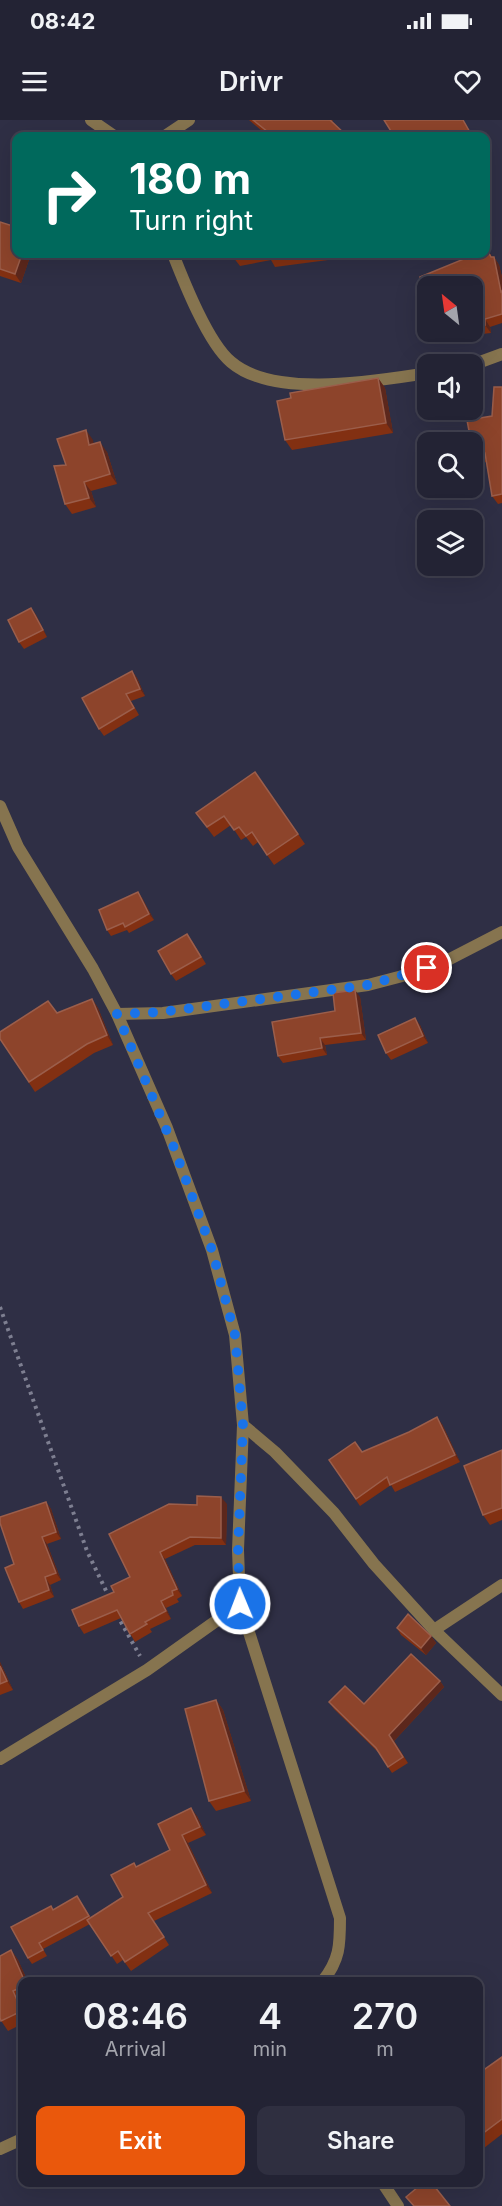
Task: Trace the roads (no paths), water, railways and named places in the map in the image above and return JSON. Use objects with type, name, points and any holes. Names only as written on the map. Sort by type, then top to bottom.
[{"type":"street","points":[[91,120],[108,132]]},
{"type":"street","points":[[171,132],[189,120]]},
{"type":"street","points":[[175,258],[213,338],[231,362],[260,379],[313,385],[417,374]]},
{"type":"street","points":[[483,361],[502,354]]},
{"type":"street","points":[[0,806],[18,847],[93,969],[117,1014],[167,1128],[212,1250],[235,1335],[243,1425],[238,1550],[240,1604],[340,1918],[340,1950],[326,1977]]},
{"type":"street","points":[[117,1014],[162,1012],[368,985],[444,962],[502,932]]},
{"type":"street","points":[[243,1425],[275,1452],[334,1513],[374,1564],[434,1630],[502,1695]]},
{"type":"street","points":[[434,1630],[502,1585]]},
{"type":"street","points":[[0,1759],[147,1670],[240,1604]]},
{"type":"street","points":[[0,2149],[18,2141]]},
{"type":"street","points":[[385,2187],[398,2206]]}]
